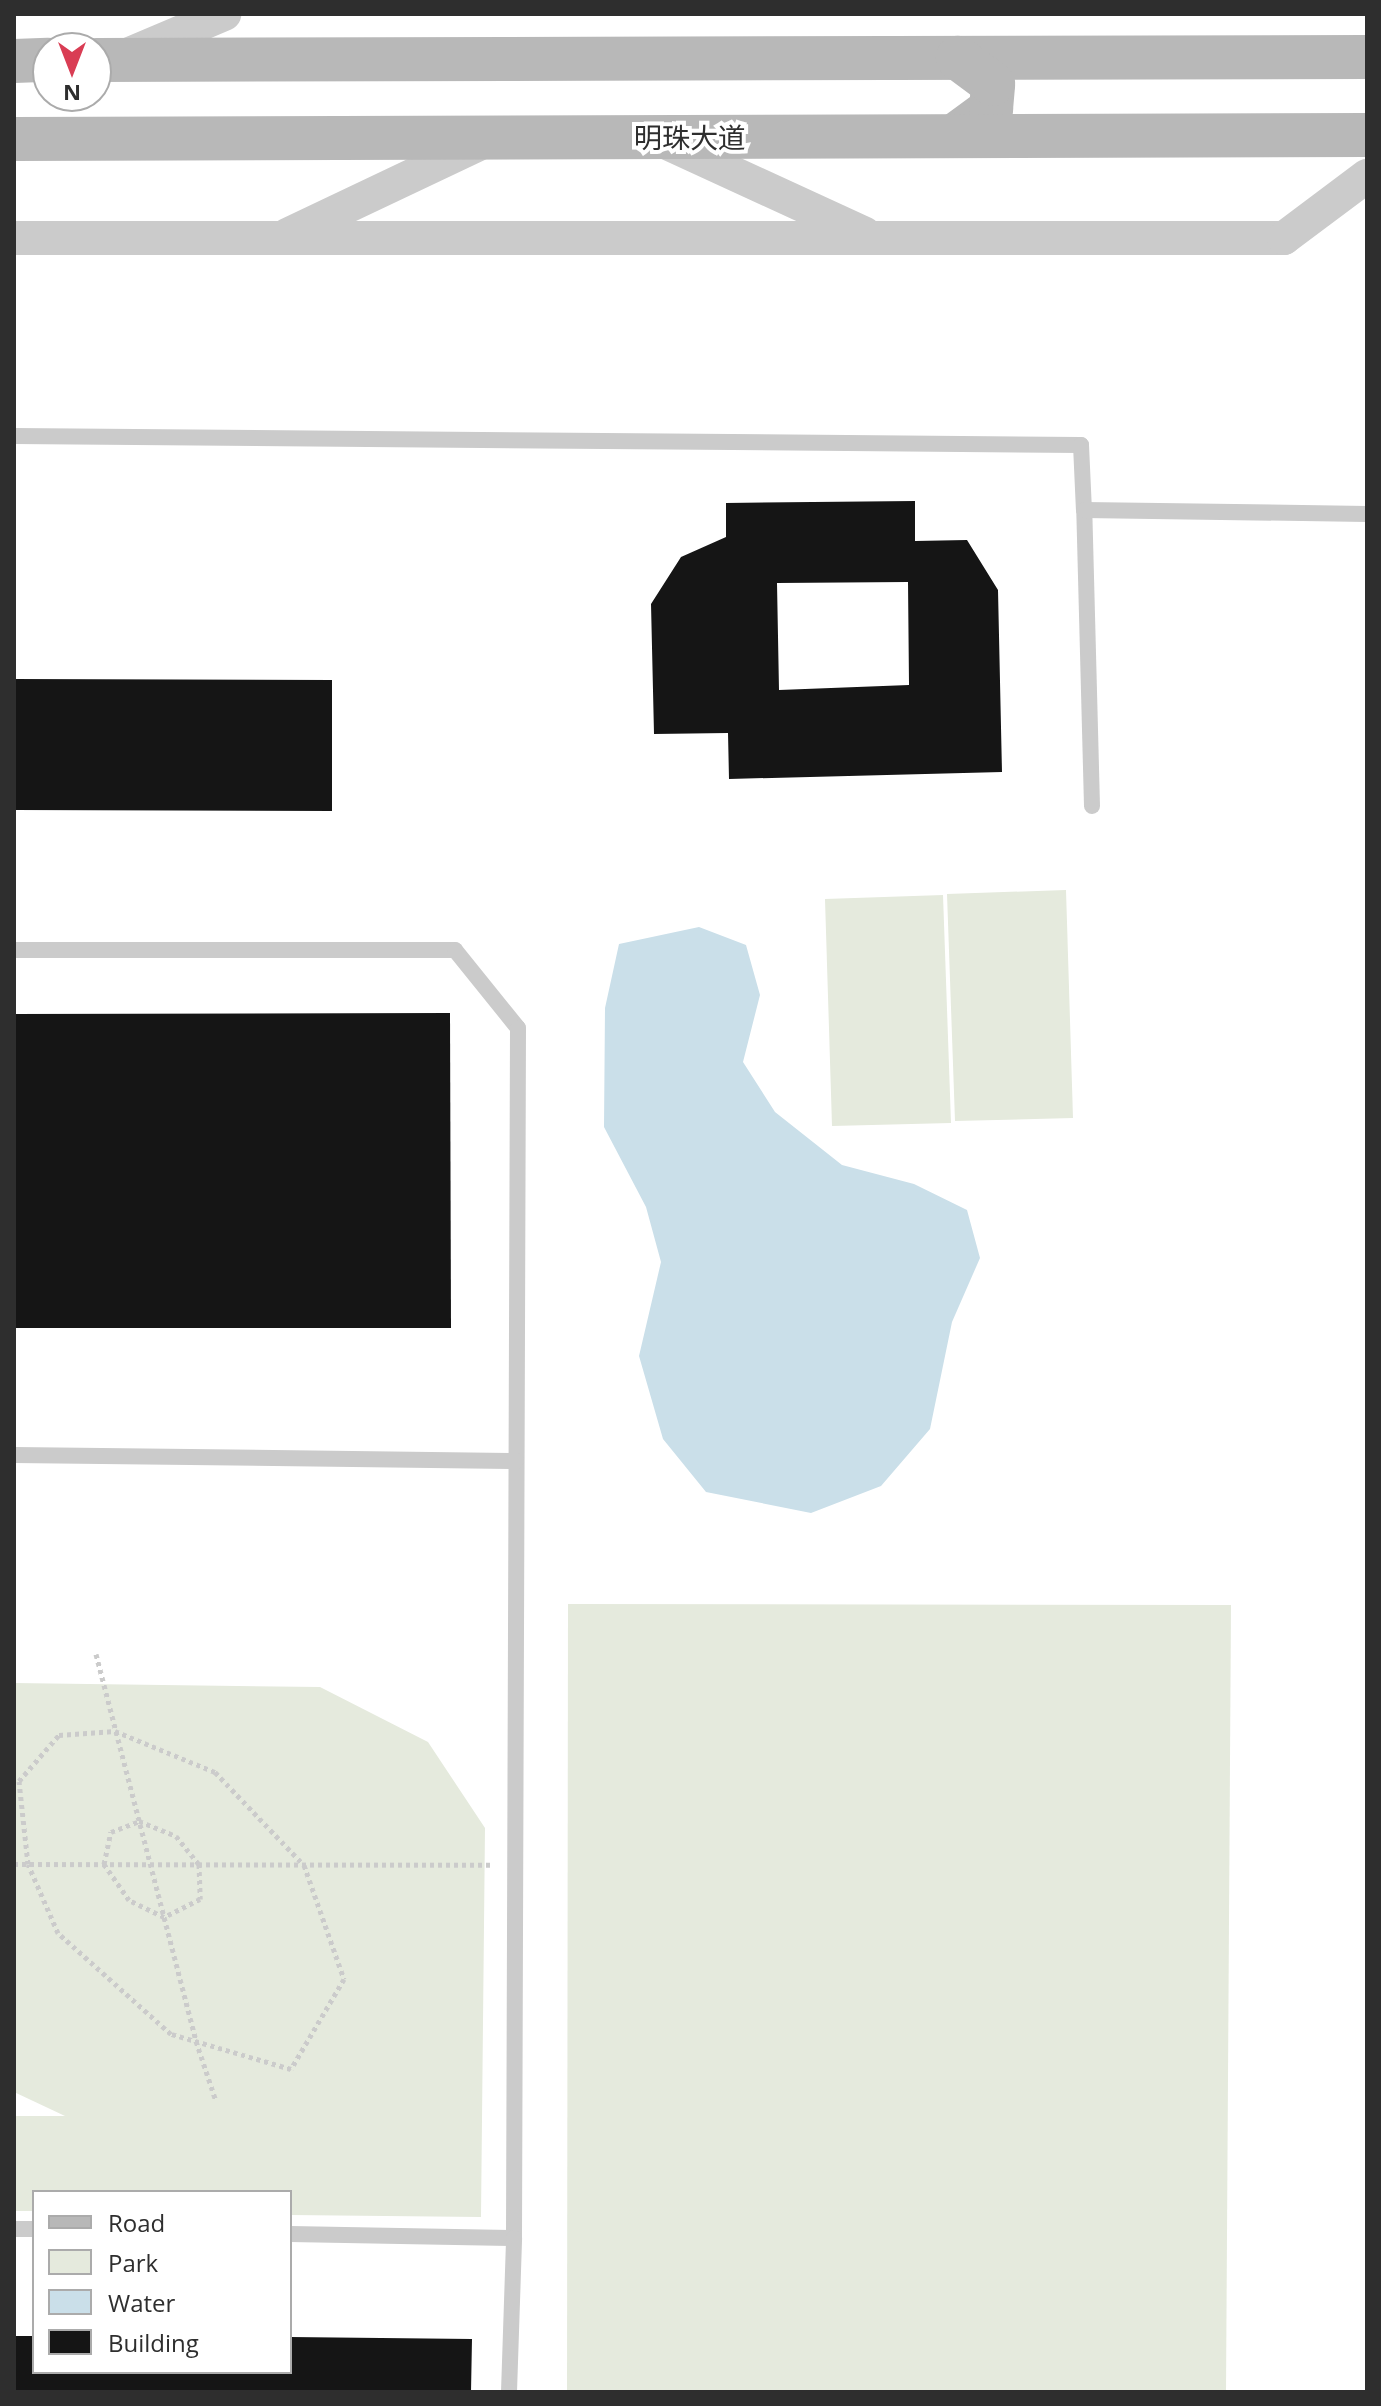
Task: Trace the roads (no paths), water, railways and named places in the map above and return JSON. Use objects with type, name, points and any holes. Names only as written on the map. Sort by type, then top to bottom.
[{"type":"main road","points":[[112,60],[1367,57]]},
{"type":"main road","points":[[954,136],[991,109],[993,84],[958,58]]},
{"type":"main road","name":"明珠大道","points":[[14,139],[1367,135]]},
{"type":"street","points":[[112,58],[224,14]]},
{"type":"street","points":[[655,137],[874,238]]},
{"type":"street","points":[[280,238],[492,138]]},
{"type":"street","points":[[14,238],[1284,238],[1367,176]]},
{"type":"lane","points":[[14,436],[1081,445],[1092,806]]},
{"type":"lane","points":[[1084,510],[1367,514]]},
{"type":"lane","points":[[14,950],[455,950],[518,1028],[514,2238],[509,2392]]},
{"type":"lane","points":[[14,1455],[516,1461]]},
{"type":"lane","points":[[292,2234],[514,2238]]},
{"type":"water","points":[[699,927],[746,945],[760,995],[743,1062],[775,1112],[842,1165],[914,1184],[967,1210],[980,1258],[952,1322],[930,1429],[881,1486],[811,1513],[706,1492],[663,1439],[639,1356],[661,1262],[646,1207],[604,1127],[605,1008],[619,944]]}]
